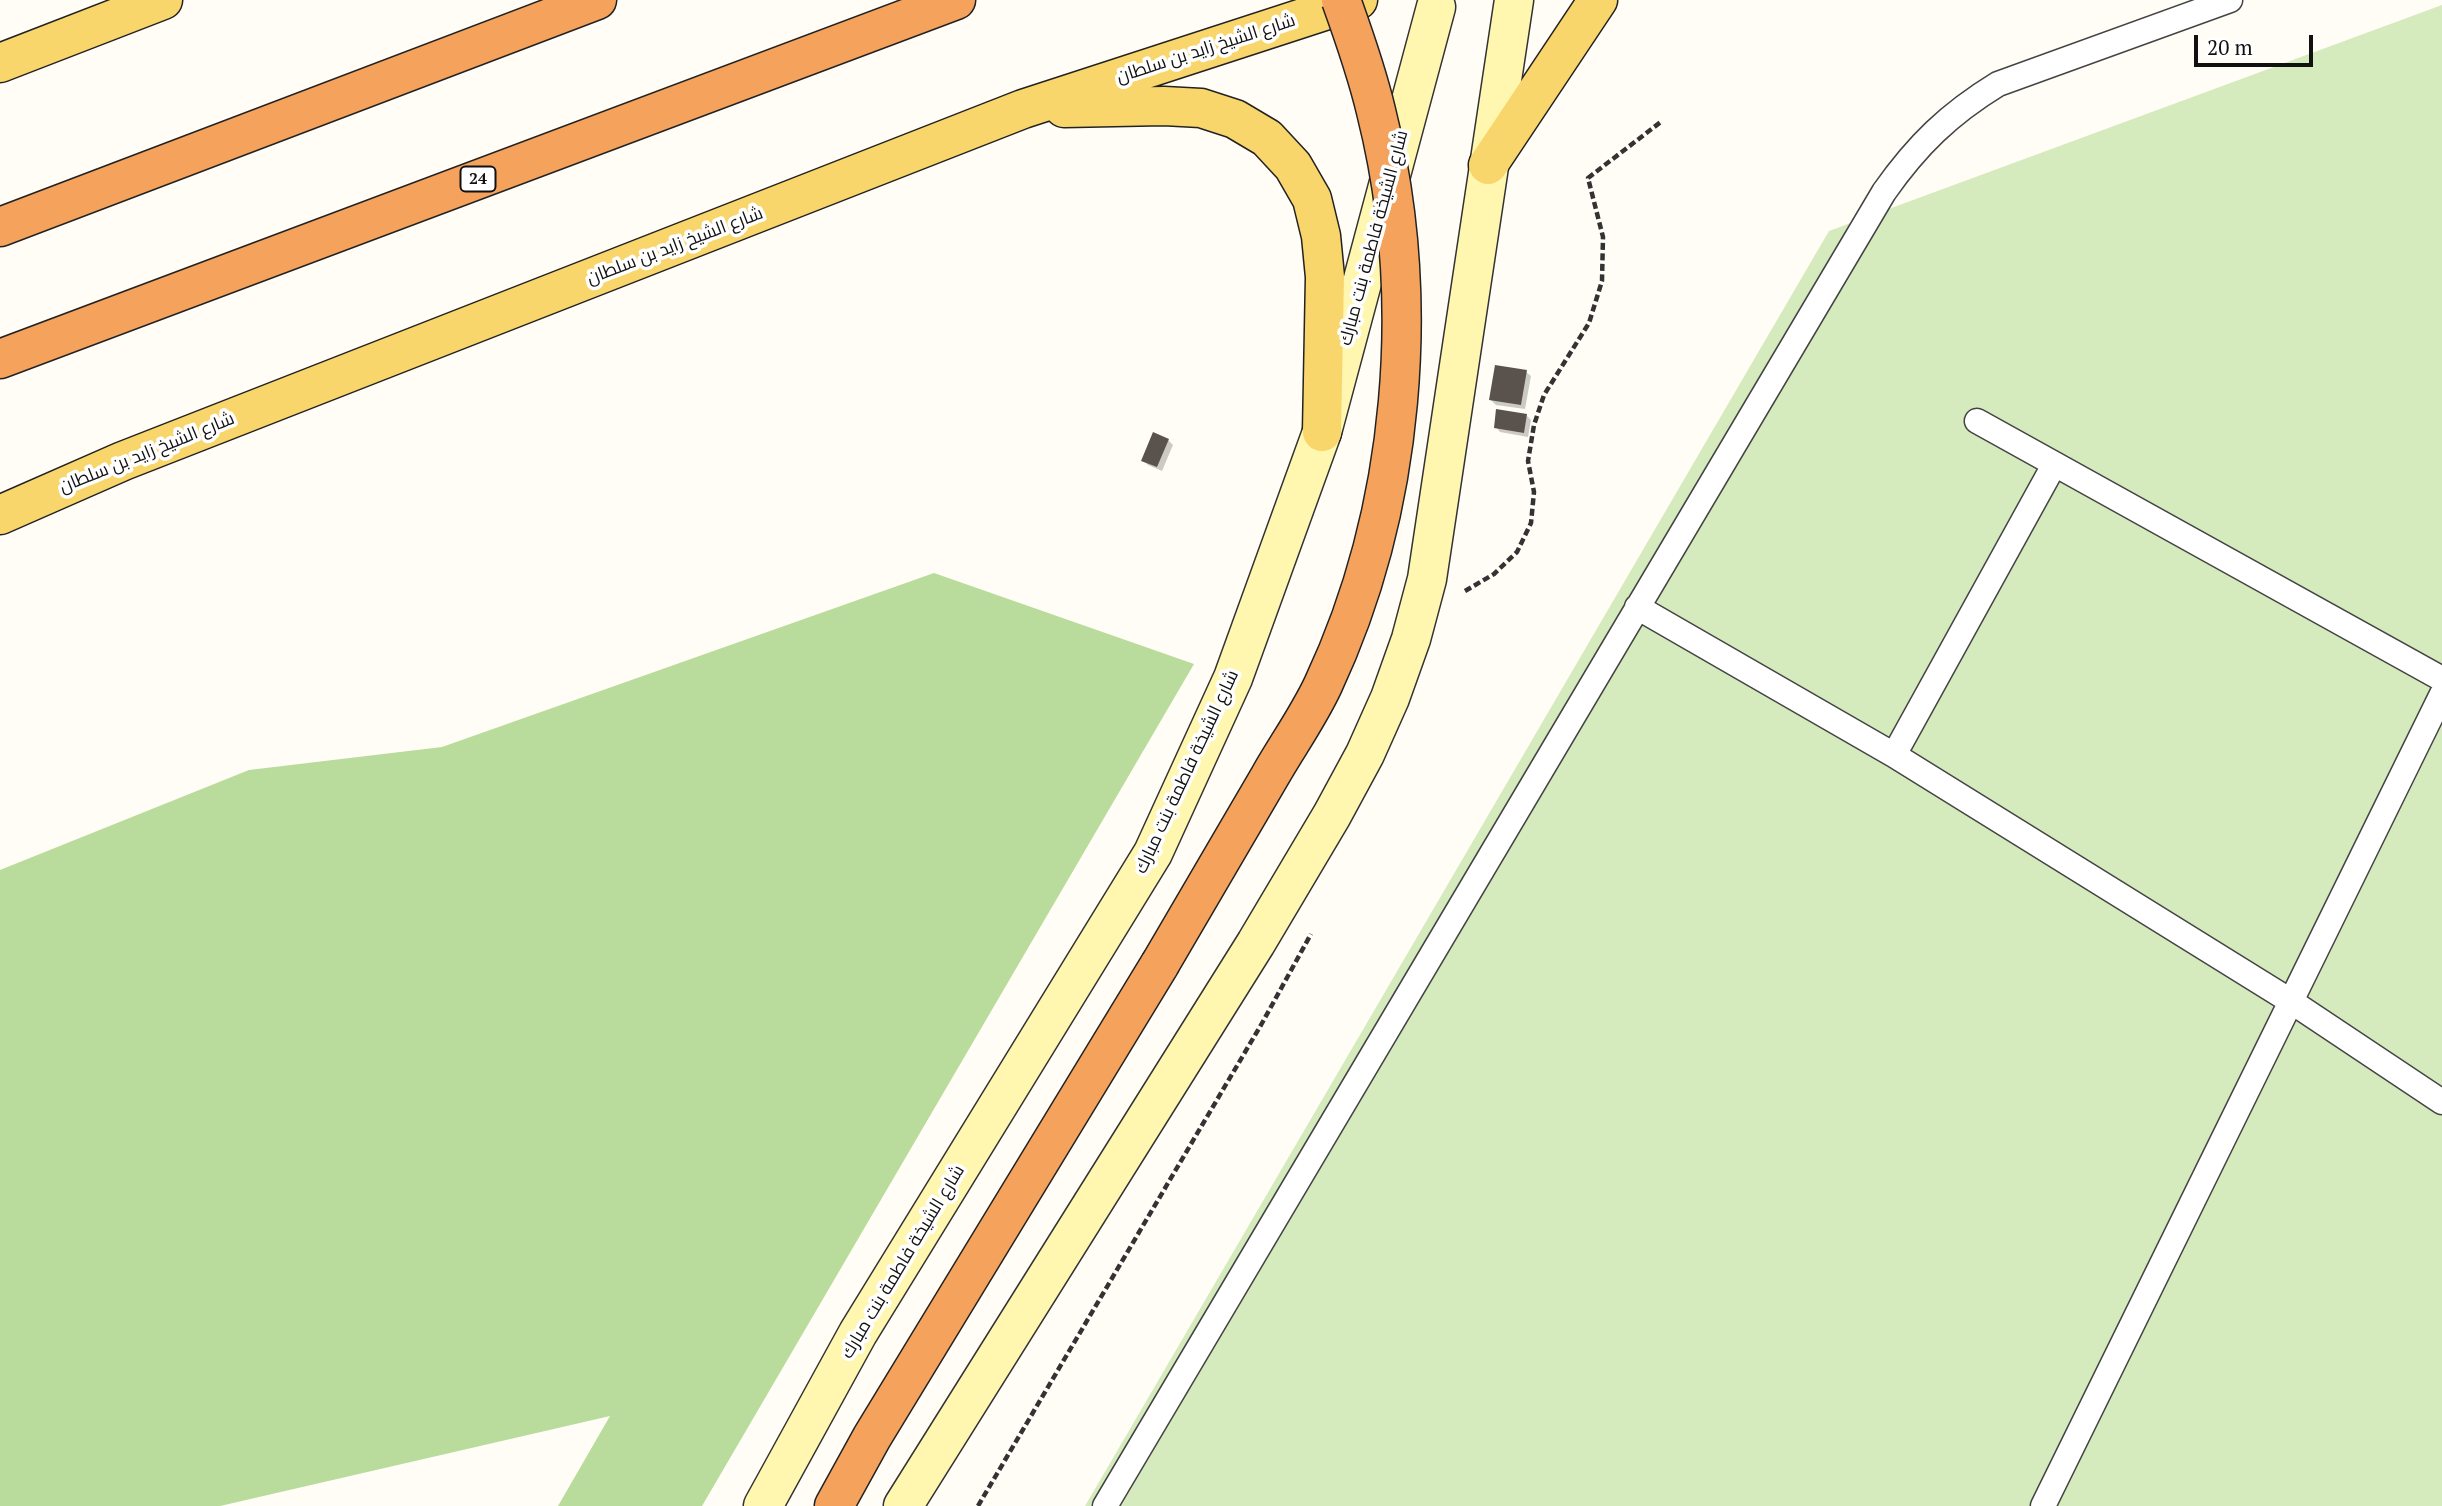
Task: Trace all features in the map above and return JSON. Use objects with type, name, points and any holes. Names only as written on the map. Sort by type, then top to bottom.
[{"type":"highway","points":[[0,227],[597,0]]},
{"type":"highway","name":"24","points":[[0,359],[956,0]]},
{"type":"highway","points":[[834,1506],[872,1437],[1160,964],[1322,687],[1355,603],[1382,503],[1393,440],[1400,376],[1401,312],[1398,244],[1390,178],[1358,47],[1340,0]]},
{"type":"main road","points":[[0,63],[163,0]]},
{"type":"main road","points":[[1245,36],[1281,0]]},
{"type":"main road","name":"شارع الشيخ زايد بن سلطان","points":[[0,514],[123,461],[1023,109],[1358,0]]},
{"type":"main road","points":[[1488,164],[1598,0]]},
{"type":"main road","points":[[1023,109],[1164,106],[1201,108],[1235,119],[1267,138],[1293,166],[1312,199],[1321,236],[1325,276],[1322,432]]},
{"type":"street","points":[[903,1506],[1256,943],[1332,816],[1390,698],[1427,579],[1514,0]]},
{"type":"street","name":"شارع الشيخة فاطمة بنت مبارك","points":[[763,1506],[858,1333],[1153,853],[1233,678],[1322,432],[1436,7]]},
{"type":"lane","points":[[1105,1506],[1884,192],[1907,159],[1934,130],[1965,105],[1998,84],[2231,0]]},
{"type":"lane","points":[[1977,421],[2442,679]]},
{"type":"lane","points":[[1894,755],[2054,465]]},
{"type":"lane","points":[[1637,607],[1894,755],[2291,1002],[2442,1102]]},
{"type":"lane","points":[[2043,1506],[2442,694]]},
{"type":"green space","points":[[2442,5],[2442,1506],[1085,1506],[1829,231]]},
{"type":"green space","points":[[934,573],[1194,664],[702,1506],[558,1506],[610,1416],[220,1506],[0,1506],[0,870],[249,770],[442,747]]},
{"type":"building","points":[[1495,365],[1527,370],[1521,405],[1489,400]]},
{"type":"building","points":[[1496,409],[1527,414],[1524,433],[1494,428]]},
{"type":"building","points":[[1153,432],[1169,439],[1157,467],[1141,461]]}]
